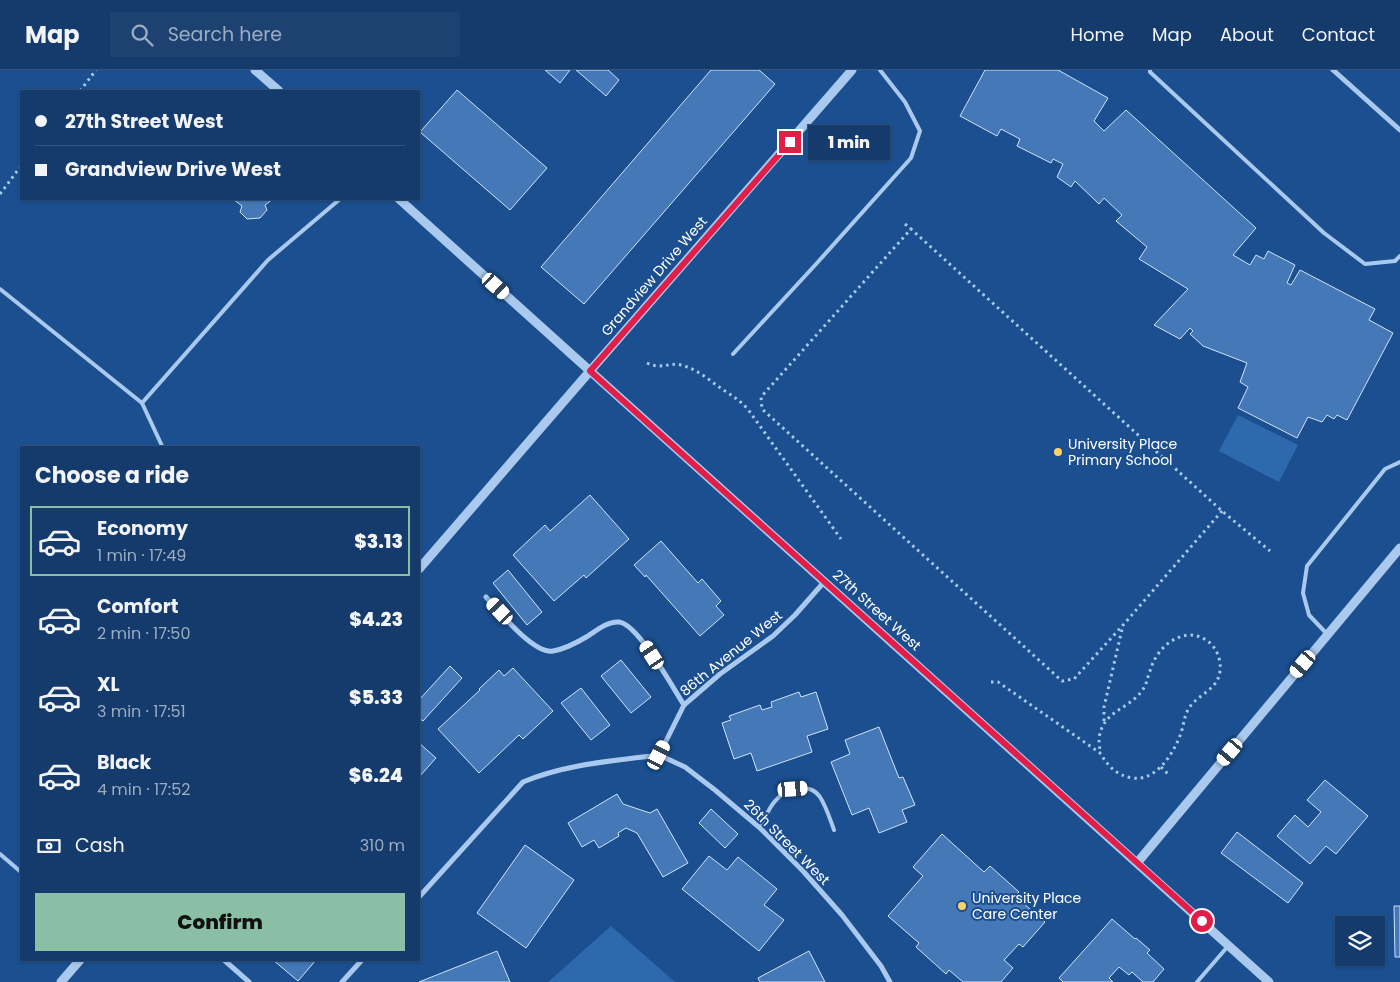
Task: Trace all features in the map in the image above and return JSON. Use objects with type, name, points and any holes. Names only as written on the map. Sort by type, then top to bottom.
[{"type":"street","points":[[255,70],[278,90]]},
{"type":"street","name":"Grandview Drive West","points":[[420,568],[852,70]]},
{"type":"street","points":[[1334,70],[1400,130]]},
{"type":"street","name":"27th Street West","points":[[400,200],[1269,982]]},
{"type":"street","points":[[1137,863],[1400,548]]},
{"type":"street","name":"86th Avenue West","points":[[659,755],[684,704],[720,674],[773,636],[795,615],[825,581]]},
{"type":"street","points":[[486,597],[526,639],[542,650],[552,651],[578,642],[608,624],[620,622],[629,627],[642,639],[684,704]]},
{"type":"street","points":[[420,896],[524,782],[570,767],[659,755]]},
{"type":"street","name":"26th Street West","points":[[659,755],[685,767],[760,828],[803,871],[842,915],[881,966],[890,982]]},
{"type":"street","points":[[61,982],[79,961]]},
{"type":"street","points":[[225,961],[249,982]]},
{"type":"street","points":[[342,982],[361,961]]},
{"type":"lane","points":[[733,354],[911,158],[920,131],[905,102],[880,70]]},
{"type":"lane","points":[[1150,70],[1324,233],[1365,264],[1394,261],[1400,256]]},
{"type":"lane","points":[[142,403],[268,260],[339,200]]},
{"type":"lane","points":[[0,289],[142,403],[162,446]]},
{"type":"lane","points":[[1328,635],[1309,615],[1303,593],[1307,566],[1385,469],[1400,462]]},
{"type":"lane","points":[[760,828],[768,809],[784,792],[807,788],[820,796],[834,830]]},
{"type":"lane","points":[[0,854],[20,871]]},
{"type":"lane","points":[[1197,982],[1228,946]]},
{"type":"path","points":[[81,90],[96,70]]},
{"type":"path","points":[[0,194],[20,167]]},
{"type":"path","points":[[904,224],[1222,511],[1270,551]]},
{"type":"path","points":[[911,229],[761,397],[762,409],[1062,681],[1074,679],[1222,511]]},
{"type":"path","points":[[647,363],[655,367],[681,364],[705,376],[738,399],[841,538]]},
{"type":"path","points":[[1100,753],[1099,738],[1104,722],[1104,707],[1124,624]]},
{"type":"path","points":[[991,682],[998,682],[1100,753],[1112,770],[1124,776],[1138,779],[1152,774],[1170,756],[1182,732],[1183,720],[1189,708],[1216,683],[1220,671],[1219,656],[1214,647],[1204,639],[1194,635],[1182,636],[1172,640],[1156,656],[1146,684],[1141,692],[1121,709],[1111,714],[1104,722]]},
{"type":"path","points":[[1161,767],[1169,775]]},
{"type":"shaded area","points":[[1238,415],[1298,445],[1279,482],[1219,451]]},
{"type":"shaded area","points":[[611,926],[675,982],[548,982]]},
{"type":"building","points":[[545,70],[570,70],[560,83]]},
{"type":"building","points":[[576,70],[608,70],[619,80],[606,96]]},
{"type":"building","points":[[711,70],[759,70],[775,84],[584,304],[541,267]]},
{"type":"building","points":[[985,70],[1058,70],[1108,98],[1094,121],[1104,131],[1126,110],[1256,228],[1233,255],[1250,265],[1256,255],[1264,259],[1268,251],[1295,265],[1287,283],[1291,285],[1300,270],[1375,309],[1369,320],[1393,333],[1347,420],[1337,415],[1334,419],[1327,415],[1322,422],[1308,417],[1297,438],[1238,408],[1248,387],[1240,382],[1247,363],[1203,346],[1190,334],[1193,331],[1190,328],[1180,339],[1154,325],[1188,289],[1139,259],[1147,247],[1116,221],[1122,215],[1104,198],[1099,204],[1075,181],[1071,187],[1057,177],[1063,164],[1053,159],[1051,163],[1017,146],[1020,139],[1001,129],[997,136],[960,116]]},
{"type":"building","points":[[457,90],[547,168],[510,210],[420,132]]},
{"type":"building","points":[[234,200],[272,200],[265,205],[267,210],[260,218],[247,219],[240,212],[242,206]]},
{"type":"building","points":[[590,495],[629,539],[586,578],[584,575],[554,601],[513,555],[545,525],[550,531]]},
{"type":"building","points":[[661,541],[698,583],[702,579],[721,601],[716,606],[724,615],[700,636],[646,575],[645,577],[634,565]]},
{"type":"building","points":[[508,570],[542,612],[527,625],[493,583]]},
{"type":"building","points":[[621,660],[651,697],[631,713],[601,676]]},
{"type":"building","points":[[450,666],[462,678],[423,721],[420,719],[420,699]]},
{"type":"building","points":[[513,668],[553,711],[523,739],[519,735],[479,773],[438,729],[499,670],[504,676]]},
{"type":"building","points":[[581,688],[610,725],[591,740],[561,703]]},
{"type":"building","points":[[799,692],[801,697],[816,692],[828,729],[807,736],[812,752],[757,771],[751,753],[734,759],[722,723],[731,720],[729,716],[760,705],[762,710],[772,707],[771,702]]},
{"type":"building","points":[[879,727],[899,778],[903,777],[915,805],[902,810],[907,822],[879,833],[869,808],[852,815],[831,762],[850,754],[845,740]]},
{"type":"building","points":[[420,744],[436,758],[420,776]]},
{"type":"building","points":[[1325,780],[1368,816],[1336,854],[1326,846],[1310,864],[1277,836],[1295,815],[1308,827],[1321,812],[1307,800]]},
{"type":"building","points":[[617,794],[623,804],[650,813],[657,809],[688,863],[663,877],[637,833],[626,828],[618,833],[619,836],[599,848],[594,840],[582,847],[568,823]]},
{"type":"building","points":[[711,809],[738,834],[725,848],[699,823]]},
{"type":"building","points":[[1237,832],[1303,883],[1288,903],[1221,853]]},
{"type":"building","name":"University Place Care Center","points":[[942,834],[984,872],[990,866],[1019,892],[1015,896],[1045,922],[1023,947],[1019,944],[1004,960],[1013,968],[1001,982],[963,982],[949,970],[946,974],[916,947],[919,943],[888,916],[923,876],[913,867]]},
{"type":"building","points":[[525,845],[574,880],[526,948],[477,913]]},
{"type":"building","points":[[709,856],[727,870],[738,857],[777,889],[764,905],[784,920],[759,951],[682,889]]},
{"type":"building","points":[[1394,906],[1400,906],[1400,957],[1395,957]]},
{"type":"building","points":[[1112,919],[1150,950],[1147,953],[1164,969],[1153,982],[1143,982],[1132,972],[1129,975],[1119,967],[1109,978],[1113,982],[1063,982],[1059,978]]},
{"type":"building","points":[[497,951],[510,982],[419,982]]},
{"type":"building","points":[[809,951],[825,982],[760,982],[758,978]]},
{"type":"building","points":[[274,961],[315,961],[298,981]]},
{"type":"place","name":"University Place Primary School","points":[[1058,452]]},
{"type":"place","name":"University Place Care Center","points":[[962,906]]},
{"type":"route","points":[[790,142],[590,371],[1202,921]]}]
